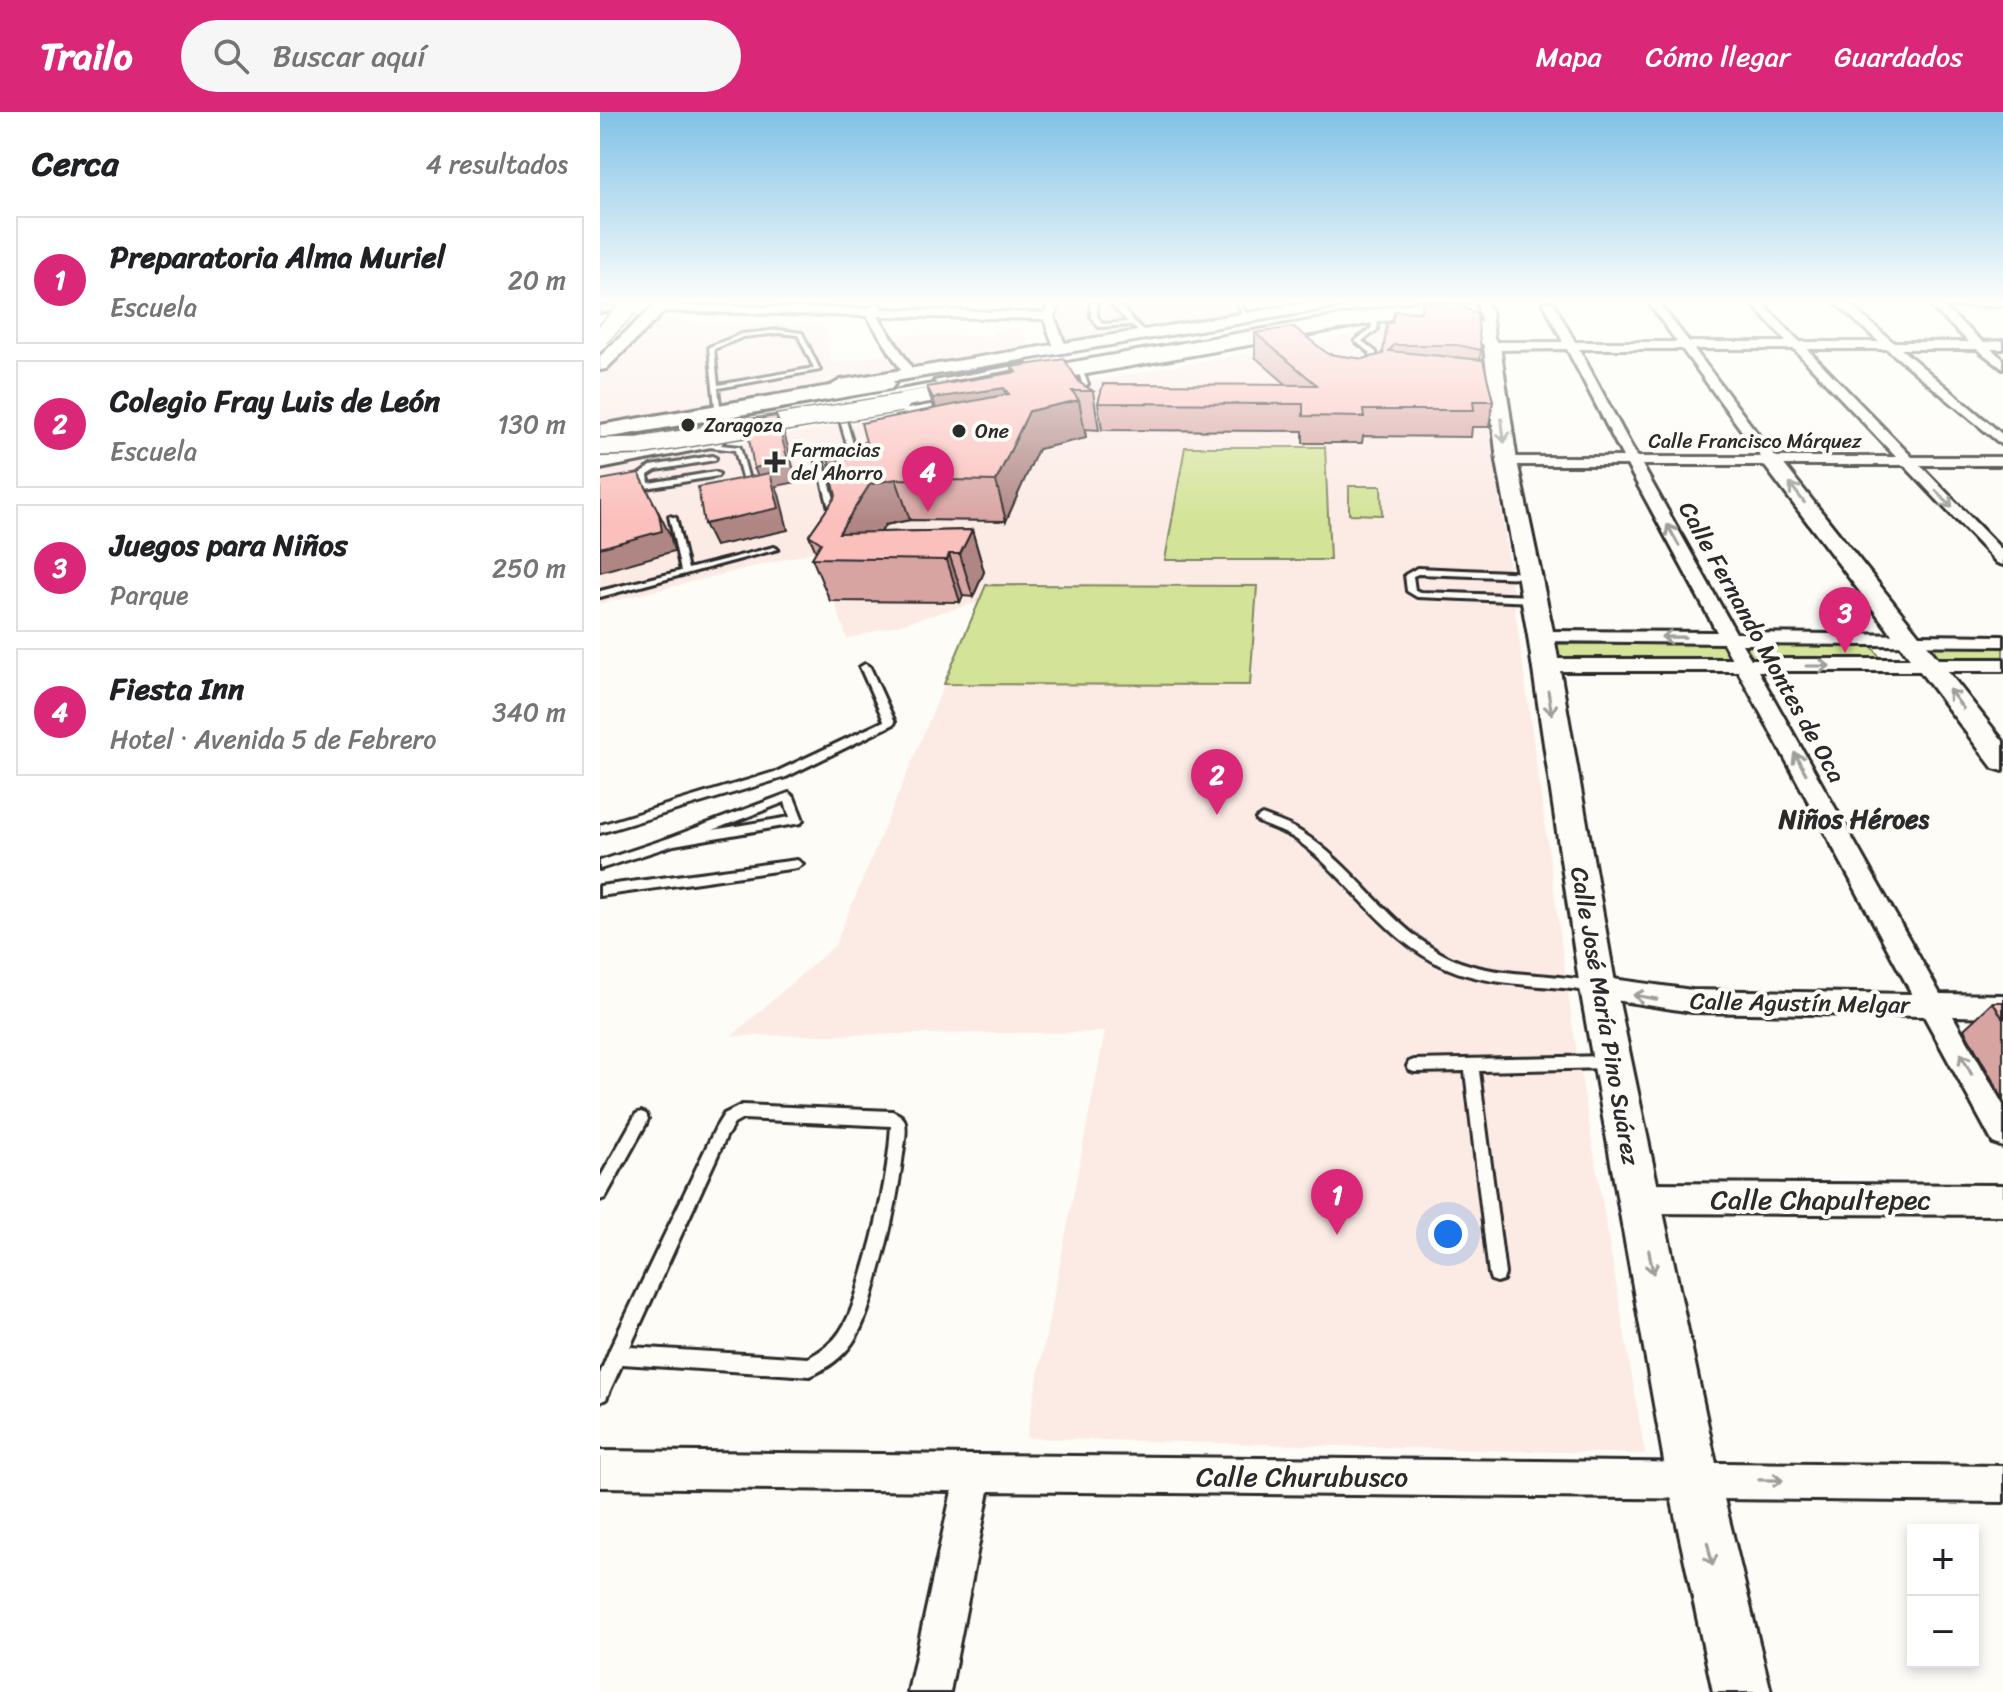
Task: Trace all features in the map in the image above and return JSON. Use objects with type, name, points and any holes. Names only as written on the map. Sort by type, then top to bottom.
[{"type":"highway","points":[[600,443],[985,376]]},
{"type":"main road","points":[[600,426],[716,397],[887,376]]},
{"type":"main road","points":[[600,443],[640,446],[988,390],[1078,382],[1096,376]]},
{"type":"main road","name":"Calle José María Pino Suárez","points":[[1490,376],[1532,587],[1612,1062],[1693,1478],[1742,1692]]},
{"type":"main road","points":[[600,463],[711,449],[842,417],[988,390]]},
{"type":"main road","points":[[1771,461],[2003,761]]},
{"type":"street","name":"Calle Fernando Montes de Oca","points":[[1589,376],[1632,461],[2003,1133]]},
{"type":"street","points":[[1707,376],[1771,461]]},
{"type":"street","points":[[1826,376],[2003,560]]},
{"type":"street","points":[[1924,376],[2003,442]]},
{"type":"street","name":"Calle Francisco Márquez","points":[[1507,461],[2003,461]]},
{"type":"street","points":[[1543,650],[1730,638],[2003,641]]},
{"type":"street","points":[[1543,650],[1746,667],[2003,665]]},
{"type":"street","name":"Calle Agustín Melgar","points":[[1598,988],[1692,1001],[2003,1006]]},
{"type":"street","name":"Calle Chapultepec","points":[[1639,1198],[2003,1200]]},
{"type":"street","name":"Calle Churubusco","points":[[600,1469],[1693,1478],[2003,1484]]},
{"type":"street","points":[[929,1692],[974,1474]]},
{"type":"lane","points":[[714,376],[716,397],[793,376]]},
{"type":"lane","points":[[600,443],[987,376]]},
{"type":"lane","points":[[600,443],[1008,376]]},
{"type":"lane","points":[[1367,379],[1374,376]]},
{"type":"lane","points":[[1062,393],[1078,382],[1082,404]]},
{"type":"lane","points":[[842,417],[862,483]]},
{"type":"lane","points":[[711,449],[716,477],[646,486],[644,474],[654,468],[711,449],[738,448],[749,489]]},
{"type":"lane","points":[[817,454],[837,526]]},
{"type":"lane","points":[[855,461],[870,458]]},
{"type":"lane","points":[[832,503],[843,500]]},
{"type":"lane","points":[[672,518],[685,572]]},
{"type":"lane","points":[[600,594],[774,549]]},
{"type":"lane","points":[[1417,571],[1532,587],[1420,595],[1411,591],[1409,575],[1417,571]]},
{"type":"lane","points":[[600,829],[782,774],[890,722],[865,667]]},
{"type":"lane","points":[[600,865],[789,797],[797,820],[673,841]]},
{"type":"lane","points":[[1262,819],[1301,837],[1394,926],[1433,955],[1459,968],[1502,979],[1561,980],[1598,988]]},
{"type":"lane","points":[[600,891],[797,864]]},
{"type":"lane","points":[[1414,1066],[1612,1062]]},
{"type":"lane","points":[[1471,1065],[1497,1274]]},
{"type":"lane","points":[[600,1393],[616,1355],[729,1119],[742,1112],[892,1118],[898,1123],[871,1278],[850,1332],[837,1350],[810,1367],[616,1355]]},
{"type":"lane","points":[[600,1193],[641,1119]]},
{"type":"shaded area","points":[[600,376],[895,376],[600,426]]},
{"type":"shaded area","points":[[1119,376],[1474,376],[1480,388],[1493,448],[1573,1029],[1645,1454],[1026,1438],[1105,1032],[732,1036],[835,945],[979,602],[847,639],[818,551],[600,604],[600,468]]},
{"type":"green space","points":[[1185,447],[1325,447],[1330,560],[1165,560]]},
{"type":"green space","points":[[1349,486],[1381,486],[1382,515],[1349,514]]},
{"type":"green space","points":[[986,585],[1257,586],[1250,685],[944,684]]},
{"type":"green space","points":[[1868,641],[1882,660],[1558,667],[1553,644]]},
{"type":"green space","points":[[1913,641],[2003,641],[2003,665],[1931,665]]},
{"type":"building","points":[[994,376],[1075,376],[1093,391],[1072,391],[1079,400],[1029,411],[996,481],[896,479],[870,484],[839,533],[972,530],[960,554],[949,554],[947,560],[812,558],[821,543],[809,535],[836,496],[829,465],[857,455],[854,444],[866,442],[861,423],[1009,394],[1004,388],[933,398],[927,387]]},
{"type":"building","points":[[1306,376],[1487,376],[1493,401],[1473,401],[1474,410],[1363,410],[1364,417],[1303,416],[1303,404],[1098,403],[1103,384],[1317,385]]},
{"type":"building","points":[[776,416],[788,461],[754,468],[746,421]]},
{"type":"building","points":[[841,447],[842,451],[826,455],[825,449]]},
{"type":"building","points":[[639,473],[659,514],[662,531],[600,548],[600,480]]},
{"type":"building","points":[[770,473],[779,508],[704,524],[698,487]]},
{"type":"building","points":[[1993,1002],[2003,1002],[2003,1019]]},
{"type":"place","name":"Zaragoza","points":[[688,425]]},
{"type":"place","name":"One","points":[[959,431]]},
{"type":"place","name":"Farmacias del Ahorro","points":[[775,462]]},
{"type":"place","name":"Fiesta Inn","points":[[928,512]]},
{"type":"place","name":"Juegos para Niños","points":[[1845,653]]},
{"type":"place","name":"Colegio Fray Luis de León","points":[[1217,815]]},
{"type":"place","name":"Preparatoria Alma Muriel","points":[[1337,1235]]},
{"type":"district","name":"Niños Héroes","points":[[1854,819]]}]
